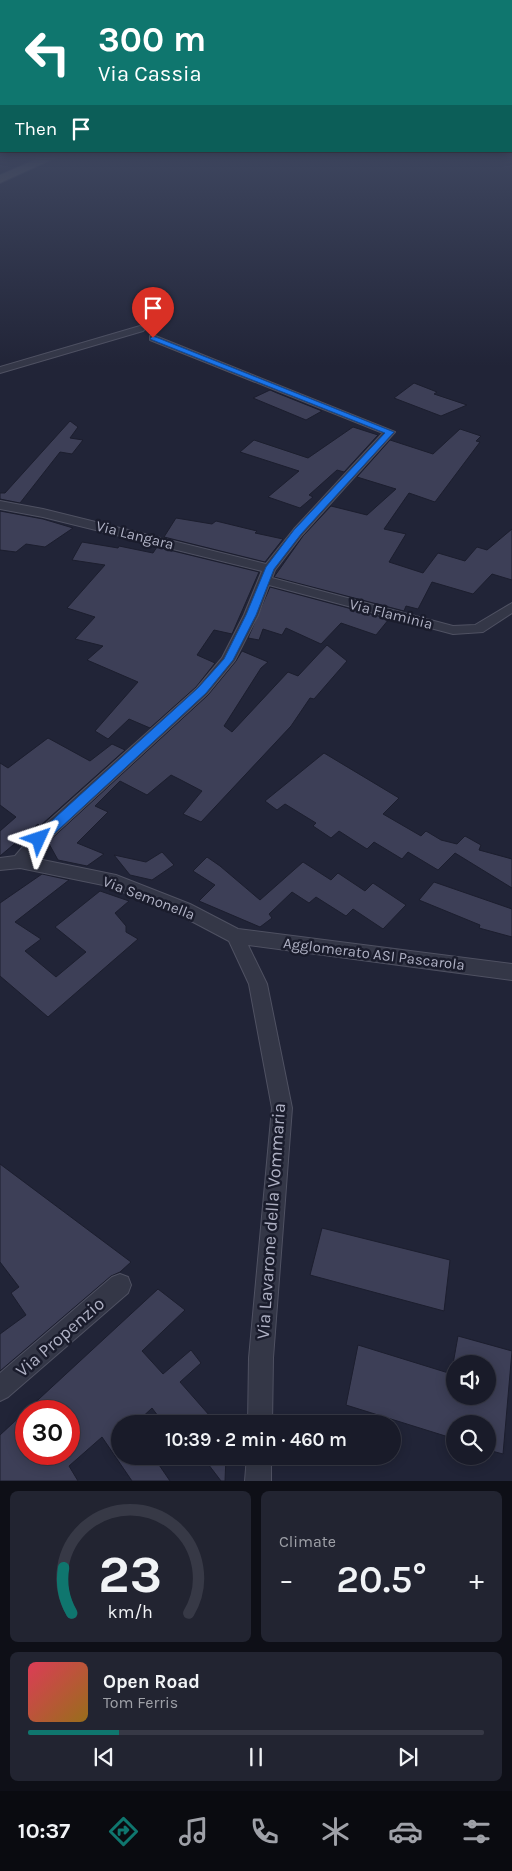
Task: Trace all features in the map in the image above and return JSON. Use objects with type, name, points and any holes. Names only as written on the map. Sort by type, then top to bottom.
[{"type":"street","points":[[0,370],[140,329]]},
{"type":"street","points":[[20,862],[39,839],[202,691],[228,660],[251,615],[267,574],[298,532],[390,432],[153,338]]},
{"type":"street","name":"Via Langara","points":[[0,505],[43,513],[267,574]]},
{"type":"street","name":"Via Flaminia","points":[[267,574],[411,620],[453,630],[478,629],[512,607]]},
{"type":"street","name":"Via Semonella","points":[[0,864],[20,862],[110,880],[184,909],[235,936]]},
{"type":"street","name":"Agglomerato ASI Pascarola","points":[[235,936],[512,972]]},
{"type":"street","name":"Via Lavarone della Vommaria","points":[[235,936],[258,984],[282,1108],[261,1358],[260,1415]]},
{"type":"street","name":"Via Propenzio","points":[[0,1389],[120,1286]]},
{"type":"street","points":[[258,1481],[259,1465]]},
{"type":"building","points":[[414,383],[437,392],[434,394],[467,405],[441,416],[394,398]]},
{"type":"building","points":[[270,390],[322,411],[306,420],[253,398]]},
{"type":"building","points":[[70,421],[78,427],[70,438],[83,440],[72,454],[60,452],[20,503],[0,499],[0,493],[5,493]]},
{"type":"building","points":[[353,427],[378,435],[344,472],[337,470],[309,495],[313,497],[300,508],[268,497],[299,471],[240,452],[254,440],[308,458]]},
{"type":"building","points":[[460,429],[481,436],[476,441],[480,442],[435,502],[409,493],[384,529],[406,534],[389,562],[423,573],[438,553],[465,561],[477,547],[487,550],[512,529],[512,580],[492,574],[473,594],[432,582],[418,609],[406,606],[404,611],[274,577],[303,536],[331,506],[367,515],[396,489],[357,477],[390,440],[433,454]]},
{"type":"building","points":[[0,511],[43,519],[73,528],[45,547],[26,544],[16,552],[0,550]]},
{"type":"building","points":[[176,518],[212,524],[216,521],[283,539],[265,562],[164,537]]},
{"type":"building","points":[[82,542],[118,548],[119,546],[153,553],[157,547],[259,572],[232,634],[214,630],[197,655],[215,663],[196,687],[150,728],[129,719],[108,739],[95,731],[138,682],[87,660],[103,646],[75,639],[95,617],[67,608],[105,565],[72,560]]},
{"type":"building","points":[[270,587],[389,619],[376,635],[341,623],[321,644],[286,628],[282,635],[263,629],[259,640],[248,638]]},
{"type":"building","points":[[327,645],[347,661],[314,699],[310,698],[291,726],[201,822],[183,814],[202,791],[181,780],[171,775],[147,795],[120,781],[95,806],[108,812],[77,843],[104,854],[87,866],[58,860],[48,842],[208,695],[242,651],[268,662],[261,668],[224,726],[232,732],[288,672],[298,676]]},
{"type":"building","points":[[48,738],[90,761],[112,744],[125,750],[40,826],[38,824],[0,856],[0,831],[16,817],[0,805],[0,763],[8,768]]},
{"type":"building","points":[[324,753],[399,798],[383,814],[421,836],[426,831],[441,840],[457,844],[465,836],[481,845],[479,850],[512,859],[512,888],[455,853],[438,870],[408,852],[402,859],[374,842],[367,849],[339,831],[331,838],[313,826],[316,823],[285,804],[277,810],[265,801]]},
{"type":"building","points":[[162,852],[174,865],[152,880],[130,875],[114,855],[146,862]]},
{"type":"building","points":[[207,857],[260,900],[303,862],[331,880],[338,873],[365,891],[373,883],[406,905],[383,929],[353,909],[346,916],[316,897],[309,903],[292,892],[269,914],[272,918],[260,927],[199,901],[215,885],[193,871]]},
{"type":"building","points":[[42,874],[69,880],[15,922],[41,939],[25,951],[56,977],[86,952],[55,927],[100,891],[129,901],[115,913],[126,926],[126,932],[138,939],[48,1017],[0,976],[0,903]]},
{"type":"building","points":[[434,882],[512,909],[512,937],[479,928],[480,925],[419,900]]},
{"type":"building","points":[[0,1164],[131,1262],[120,1272],[111,1276],[0,1371],[0,1334],[26,1315],[11,1293],[19,1287],[0,1262]]},
{"type":"building","points":[[322,1228],[450,1260],[444,1311],[310,1275]]},
{"type":"building","points":[[158,1289],[185,1310],[142,1351],[163,1374],[191,1350],[201,1363],[180,1382],[209,1415],[157,1415],[152,1408],[145,1415],[111,1415],[111,1450],[102,1437],[80,1456],[80,1400],[38,1400]]},
{"type":"building","points":[[458,1336],[512,1351],[503,1454],[496,1452],[496,1415],[446,1415],[446,1436],[401,1422],[401,1415],[378,1415],[346,1405],[358,1345],[446,1372],[446,1405],[496,1405],[496,1355],[455,1355]]},
{"type":"building","points":[[15,1421],[15,1465],[70,1465],[78,1481],[0,1481],[0,1435]]},
{"type":"building","points":[[121,1465],[159,1465],[170,1481],[132,1481]]},
{"type":"building","points":[[209,1465],[226,1465],[225,1481],[221,1481]]},
{"type":"route","points":[[39,839],[162,730],[202,691],[228,660],[251,615],[269,569],[298,532],[390,432],[153,338]]}]
